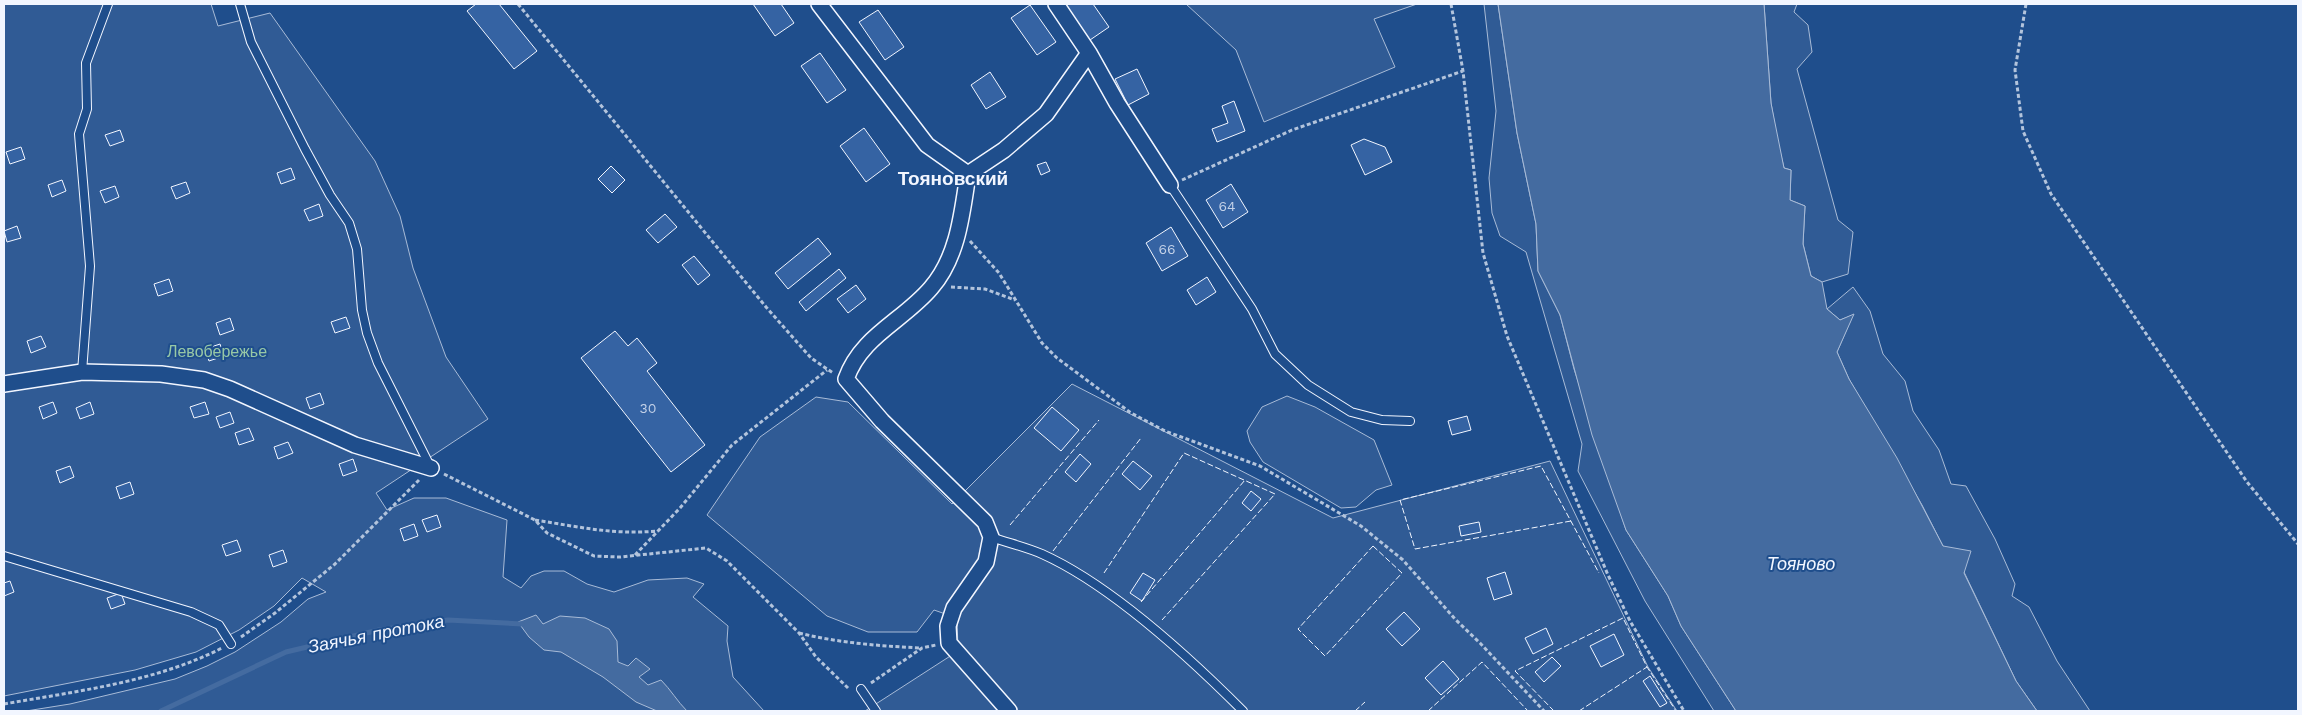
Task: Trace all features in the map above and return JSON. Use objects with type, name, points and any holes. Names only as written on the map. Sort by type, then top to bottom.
[{"type":"street","points":[[819,4],[927,145],[968,174]]},
{"type":"street","points":[[1056,4],[1089,52],[1117,103],[1170,185]]},
{"type":"street","points":[[1009,711],[949,643],[948,626],[954,608],[986,562],[991,537],[985,522],[882,421],[846,379],[852,362],[869,343],[931,288],[951,256],[959,229],[968,174],[1004,150],[1046,114],[1089,52]]},
{"type":"street","points":[[4,384],[82,372],[161,374],[204,380],[230,389],[355,446],[431,468]]},
{"type":"lane","points":[[82,372],[90,266],[79,134],[87,109],[86,63],[108,4]]},
{"type":"lane","points":[[240,4],[251,42],[305,149],[330,195],[349,223],[357,250],[362,310],[367,334],[378,363],[431,468]]},
{"type":"lane","points":[[1170,185],[1252,309],[1275,354],[1308,385],[1352,412],[1382,420],[1410,421]]},
{"type":"lane","points":[[991,537],[1042,554],[1091,582],[1154,628],[1243,711]]},
{"type":"lane","points":[[4,556],[191,612],[219,625],[231,644]]},
{"type":"lane","points":[[862,689],[876,711]]},
{"type":"path","points":[[518,4],[701,225],[730,265],[811,358],[827,370],[846,379]]},
{"type":"path","points":[[1451,4],[1463,71],[1483,253],[1507,336],[1611,582],[1630,621],[1684,711]]},
{"type":"path","points":[[2026,4],[2015,70],[2023,132],[2052,194],[2248,482],[2298,544]]},
{"type":"path","points":[[1170,185],[1292,130],[1463,71]]},
{"type":"path","points":[[959,229],[999,273],[1042,343],[1052,353],[1131,413],[1165,431],[1260,466],[1361,526],[1403,560],[1455,619],[1544,711]]},
{"type":"path","points":[[931,288],[985,289],[1016,301]]},
{"type":"path","points":[[635,555],[680,508],[732,445],[827,370]]},
{"type":"path","points":[[4,704],[86,690],[171,671],[231,644],[275,613],[335,564],[431,468],[535,520],[602,532],[628,534],[659,531]]},
{"type":"path","points":[[535,520],[547,533],[594,556],[620,557],[706,548],[727,560],[799,633],[816,657],[834,676],[850,689],[862,689],[922,648]]},
{"type":"path","points":[[799,633],[870,646],[922,648],[949,643]]},
{"type":"shaded area","name":"Левобережье","points":[[4,4],[211,4],[218,26],[270,13],[375,161],[400,216],[413,268],[446,357],[488,419],[376,493],[387,510],[414,498],[446,498],[507,520],[503,577],[521,588],[531,576],[544,571],[564,571],[587,584],[614,592],[648,580],[687,578],[704,584],[693,597],[728,626],[727,641],[733,677],[764,711],[26,711],[70,704],[175,679],[207,666],[235,652],[281,622],[308,599],[326,592],[302,578],[274,606],[239,630],[196,652],[135,670],[4,696]]},
{"type":"shaded area","points":[[1186,4],[1417,4],[1374,19],[1395,67],[1264,122],[1236,50]]},
{"type":"shaded area","points":[[1484,4],[1498,4],[1517,133],[1536,224],[1538,271],[1560,315],[1574,369],[1626,530],[1668,596],[1681,626],[1736,711],[1714,711],[1645,601],[1578,471],[1582,444],[1526,252],[1500,236],[1492,213],[1489,178],[1496,111]]},
{"type":"shaded area","points":[[1764,4],[1797,4],[1794,12],[1808,25],[1812,52],[1797,69],[1838,220],[1853,232],[1848,274],[1822,282],[1811,276],[1803,244],[1805,206],[1790,200],[1791,170],[1784,168],[1777,138],[1771,103]]},
{"type":"shaded area","points":[[1853,287],[1870,311],[1883,354],[1905,381],[1913,411],[1939,450],[1951,484],[1966,486],[1995,539],[2015,584],[2012,596],[2029,607],[2057,661],[2090,711],[2037,711],[2016,681],[1964,572],[1943,546],[1922,505],[1849,379],[1837,352],[1853,315],[1840,320],[1827,309]]},
{"type":"shaded area","points":[[1072,384],[1333,518],[1550,461],[1648,667],[1677,711],[865,711],[958,651],[957,618],[934,610],[917,632],[868,632],[827,616],[707,515],[760,437],[816,397],[848,402],[952,504]]},
{"type":"shaded area","points":[[1287,396],[1315,407],[1374,440],[1392,485],[1376,490],[1356,507],[1341,508],[1263,462],[1250,442],[1247,431],[1262,407]]},
{"type":"water","name":"Тояново","points":[[1498,4],[1764,4],[1771,103],[1784,168],[1791,170],[1790,200],[1805,206],[1803,244],[1811,276],[1822,282],[1827,309],[1840,320],[1854,314],[1837,352],[1849,379],[1897,458],[1943,546],[1971,551],[1964,573],[2016,681],[2037,711],[1736,711],[1681,626],[1668,596],[1626,530],[1592,435],[1560,315],[1538,271],[1536,224],[1517,133]]},
{"type":"water","points":[[536,615],[543,624],[560,616],[585,618],[609,629],[617,641],[618,662],[628,666],[636,658],[650,669],[639,677],[648,685],[661,680],[687,711],[657,711],[636,702],[603,677],[561,652],[544,650],[529,637],[518,622]]},
{"type":"building","points":[[476,4],[499,4],[537,51],[514,69],[467,11]]},
{"type":"building","points":[[753,4],[781,4],[794,23],[775,36]]},
{"type":"building","points":[[1065,4],[1093,4],[1109,27],[1090,40]]},
{"type":"building","points":[[1030,5],[1056,42],[1037,55],[1011,18]]},
{"type":"building","points":[[878,10],[904,47],[885,60],[859,22]]},
{"type":"building","points":[[820,53],[846,90],[827,103],[801,66]]},
{"type":"building","points":[[1137,69],[1149,94],[1128,105],[1115,79]]},
{"type":"building","points":[[990,72],[1006,97],[986,109],[971,85]]},
{"type":"building","points":[[1234,101],[1245,131],[1217,142],[1212,129],[1228,123],[1222,106]]},
{"type":"building","points":[[864,128],[890,164],[866,182],[840,146]]},
{"type":"building","points":[[120,130],[124,141],[110,146],[105,135]]},
{"type":"building","points":[[1364,139],[1385,147],[1392,162],[1365,175],[1351,145]]},
{"type":"building","points":[[21,147],[25,159],[10,164],[6,152]]},
{"type":"building","points":[[1046,162],[1050,171],[1041,175],[1037,165]]},
{"type":"building","points":[[611,166],[625,180],[612,193],[598,179]]},
{"type":"building","points":[[291,168],[295,179],[281,184],[277,173]]},
{"type":"building","points":[[62,180],[66,191],[52,197],[48,185]]},
{"type":"building","points":[[186,182],[190,193],[176,199],[171,187]]},
{"type":"building","points":[[1231,184],[1248,212],[1223,228],[1206,200]]},
{"type":"building","points":[[115,186],[119,197],[105,203],[100,191]]},
{"type":"building","points":[[319,204],[323,216],[309,221],[304,210]]},
{"type":"building","points":[[665,214],[677,227],[658,243],[646,230]]},
{"type":"building","points":[[17,226],[21,238],[7,242],[4,231]]},
{"type":"building","points":[[1171,227],[1188,256],[1162,271],[1146,243]]},
{"type":"building","points":[[818,238],[831,254],[788,289],[775,273]]},
{"type":"building","points":[[694,256],[710,275],[698,285],[682,265]]},
{"type":"building","points":[[839,269],[846,278],[806,311],[799,302]]},
{"type":"building","points":[[1207,277],[1216,292],[1196,305],[1187,290]]},
{"type":"building","points":[[169,279],[173,291],[158,296],[154,284]]},
{"type":"building","points":[[856,285],[866,299],[848,313],[837,299]]},
{"type":"building","points":[[346,317],[350,328],[335,333],[331,322]]},
{"type":"building","points":[[230,318],[234,330],[220,335],[216,323]]},
{"type":"building","points":[[615,331],[628,346],[637,338],[657,363],[647,371],[705,445],[671,472],[581,358]]},
{"type":"building","points":[[41,336],[46,347],[31,353],[27,341]]},
{"type":"building","points":[[220,344],[224,356],[209,361],[205,349]]},
{"type":"building","points":[[320,393],[324,404],[310,409],[306,398]]},
{"type":"building","points":[[53,402],[57,413],[43,419],[39,407]]},
{"type":"building","points":[[90,402],[94,414],[80,419],[76,408]]},
{"type":"building","points":[[205,402],[209,414],[194,418],[190,407]]},
{"type":"building","points":[[1052,407],[1079,430],[1061,451],[1034,428]]},
{"type":"building","points":[[230,412],[234,423],[220,428],[216,417]]},
{"type":"building","points":[[1467,416],[1471,430],[1452,435],[1448,421]]},
{"type":"building","points":[[249,428],[254,440],[239,445],[235,433]]},
{"type":"building","points":[[288,442],[293,453],[278,459],[274,447]]},
{"type":"building","points":[[1080,454],[1091,464],[1076,482],[1065,472]]},
{"type":"building","points":[[353,459],[357,471],[343,476],[339,464]]},
{"type":"building","points":[[1133,461],[1152,476],[1140,490],[1122,474]]},
{"type":"building","points":[[70,466],[74,477],[60,483],[56,471]]},
{"type":"building","points":[[130,482],[134,494],[120,499],[116,487]]},
{"type":"building","points":[[1251,491],[1261,499],[1251,511],[1242,503]]},
{"type":"building","points":[[437,515],[441,527],[427,532],[422,520]]},
{"type":"building","points":[[1479,522],[1481,532],[1461,536],[1459,526]]},
{"type":"building","points":[[414,524],[418,536],[404,541],[400,529]]},
{"type":"building","points":[[237,540],[241,551],[226,556],[222,545]]},
{"type":"building","points":[[283,550],[287,562],[273,567],[269,555]]},
{"type":"building","points":[[1505,572],[1512,594],[1494,600],[1487,578]]},
{"type":"building","points":[[1143,573],[1155,580],[1142,601],[1130,593]]},
{"type":"building","points":[[10,581],[14,592],[4,596],[4,583]]},
{"type":"building","points":[[121,593],[125,604],[111,609],[107,598]]},
{"type":"building","points":[[1404,612],[1420,629],[1402,646],[1386,629]]},
{"type":"building","points":[[1546,628],[1553,644],[1533,654],[1525,638]]},
{"type":"building","points":[[1614,634],[1624,655],[1601,667],[1590,646]]},
{"type":"building","points":[[1552,657],[1561,666],[1544,682],[1535,672]]},
{"type":"building","points":[[1443,661],[1459,679],[1441,695],[1425,678]]},
{"type":"building","points":[[1650,676],[1667,703],[1660,707],[1643,681]]},
{"type":"waterway","name":"Заячья протока","points":[[161,711],[286,652],[379,630],[448,620],[522,624]]},
{"type":"fence","points":[[1010,525],[1099,420]]},
{"type":"fence","points":[[1053,551],[1141,438]]},
{"type":"fence","points":[[1104,573],[1184,453],[1275,494],[1162,620]]},
{"type":"fence","points":[[1571,521],[1415,549],[1400,500],[1541,466],[1599,573]]},
{"type":"fence","points":[[1141,602],[1245,480]]},
{"type":"fence","points":[[1373,546],[1402,573],[1325,656],[1298,629],[1373,546]]},
{"type":"fence","points":[[1554,711],[1515,671],[1623,618],[1647,667],[1676,711]]},
{"type":"fence","points":[[1428,711],[1482,662],[1528,711]]},
{"type":"fence","points":[[1579,711],[1647,667]]},
{"type":"fence","points":[[1355,711],[1365,702]]},
{"type":"district","name":"Тояновский","points":[[953,178]]}]
